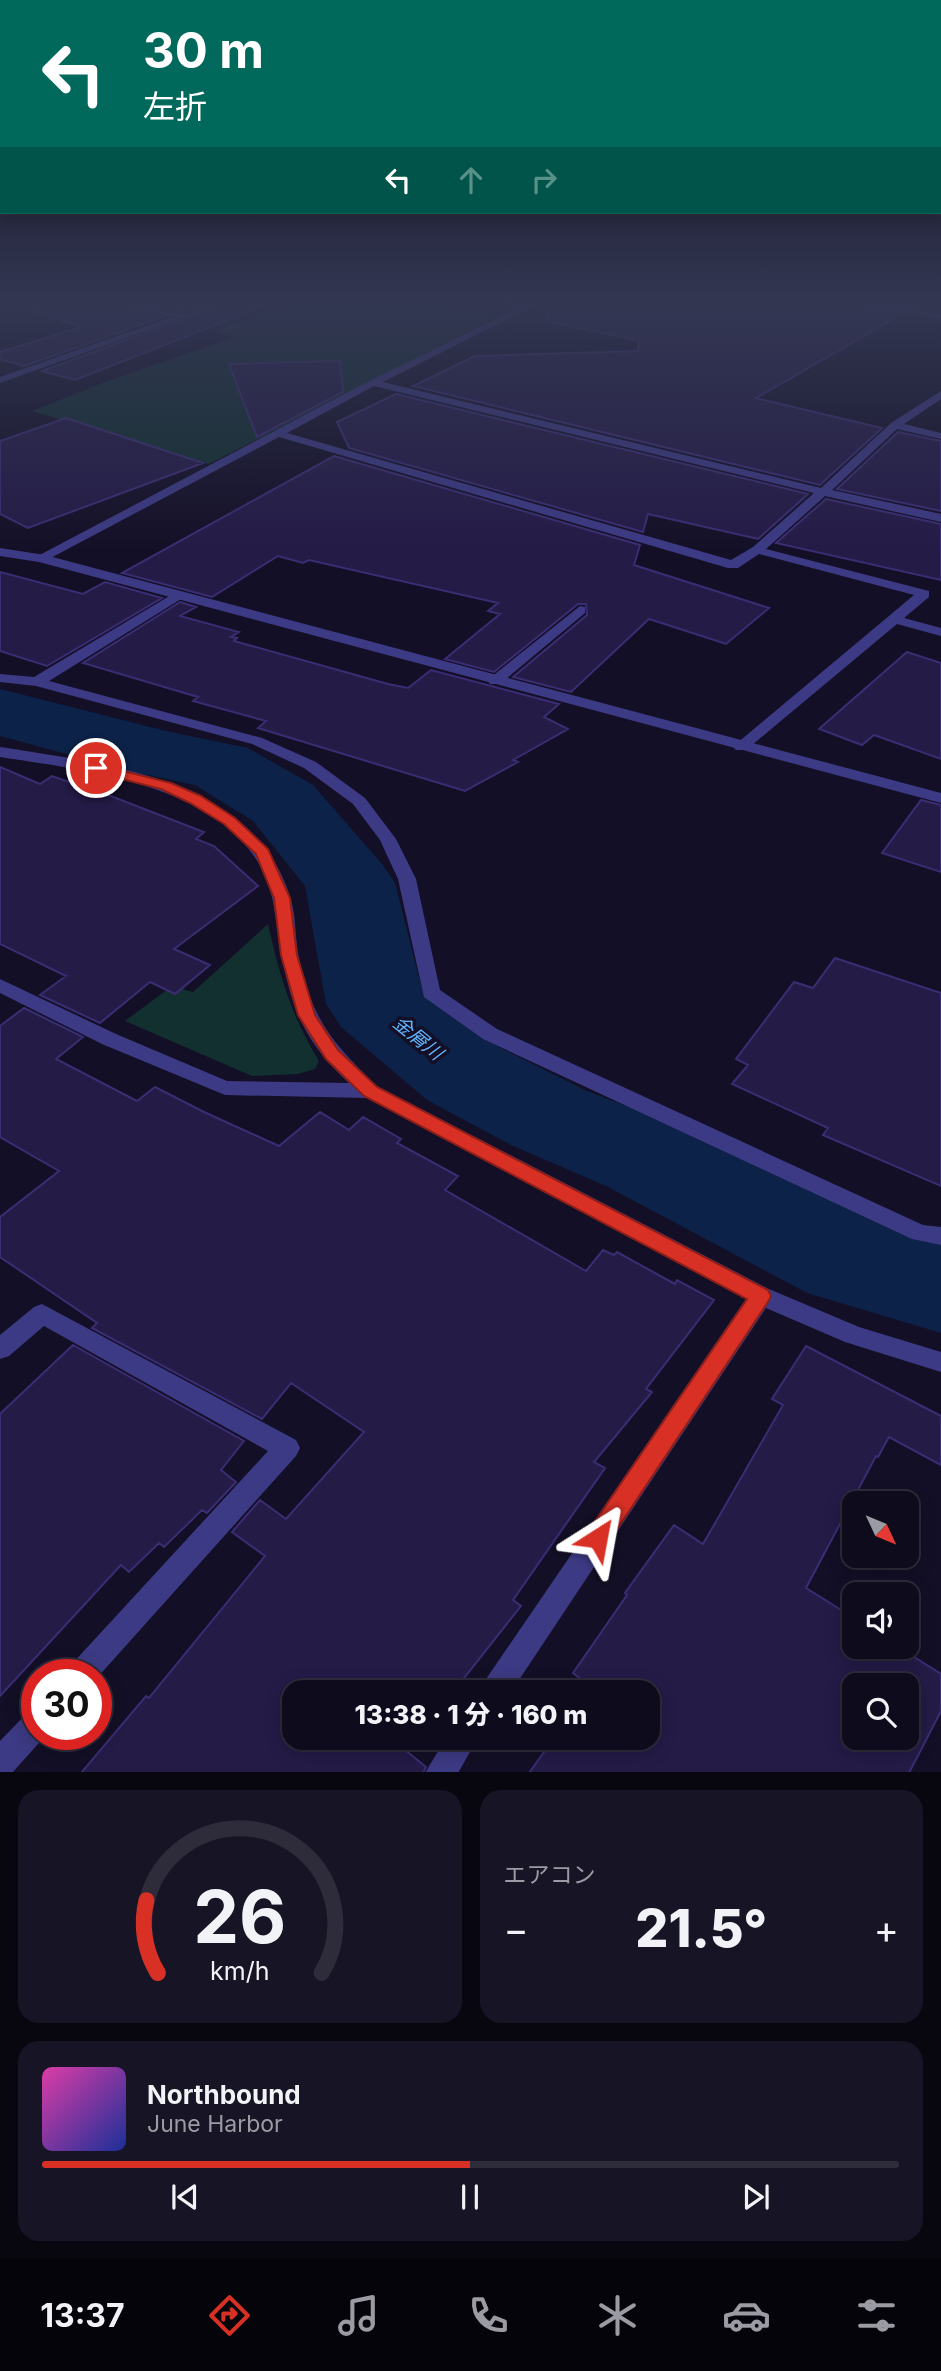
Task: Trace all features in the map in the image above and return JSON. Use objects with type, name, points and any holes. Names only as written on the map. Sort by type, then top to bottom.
[{"type":"street","points":[[40,558],[368,386]]},
{"type":"street","points":[[384,386],[941,518]]},
{"type":"street","points":[[280,433],[733,565],[757,550],[895,425],[941,394]]},
{"type":"street","points":[[895,425],[941,436]]},
{"type":"street","points":[[741,747],[924,594],[757,550]]},
{"type":"street","points":[[4,555],[40,558],[741,747],[941,798]]},
{"type":"street","points":[[37,682],[176,596]]},
{"type":"street","points":[[495,681],[580,610]]},
{"type":"street","points":[[894,620],[941,632]]},
{"type":"street","points":[[0,678],[37,682],[257,741],[310,765],[359,801],[388,839],[407,879],[431,993],[490,1034],[920,1233],[941,1236]]},
{"type":"street","points":[[0,752],[96,768],[166,786],[230,821],[263,852],[282,898],[289,955],[307,1015],[332,1054],[370,1091],[761,1296],[853,1335],[941,1362]]},
{"type":"street","points":[[0,985],[109,1039],[225,1088],[370,1091]]},
{"type":"street","points":[[502,1680],[761,1296]]},
{"type":"street","points":[[0,1349],[41,1314],[287,1448],[96,1659]]},
{"type":"street","points":[[0,1763],[21,1740]]},
{"type":"street","points":[[441,1772],[455,1750]]},
{"type":"green space","points":[[96,386],[362,386],[209,464],[32,411]]},
{"type":"green space","points":[[268,924],[288,995],[301,1028],[319,1061],[315,1069],[298,1074],[252,1076],[125,1021],[172,986],[193,992]]},
{"type":"building","points":[[237,386],[342,386],[343,392],[257,437]]},
{"type":"building","points":[[413,386],[777,386],[756,398],[882,428],[820,485]]},
{"type":"building","points":[[396,394],[808,494],[758,539],[648,514],[643,532],[349,448],[337,422]]},
{"type":"building","points":[[66,418],[203,463],[28,528],[0,514],[0,441]]},
{"type":"building","points":[[898,432],[941,441],[941,511],[837,489]]},
{"type":"building","points":[[334,456],[640,545],[634,565],[769,608],[726,644],[649,619],[571,692],[513,677],[587,615],[586,604],[578,604],[494,672],[445,659],[500,614],[488,611],[498,603],[309,560],[303,563],[278,556],[212,597],[122,573]]},
{"type":"building","points":[[826,499],[941,524],[941,580],[776,543]]},
{"type":"building","points":[[0,572],[83,594],[105,582],[162,598],[47,666],[0,651]]},
{"type":"building","points":[[180,602],[196,607],[180,616],[239,632],[231,637],[237,638],[234,641],[388,684],[408,688],[431,670],[559,704],[544,717],[568,729],[513,760],[518,762],[465,791],[258,728],[266,721],[193,701],[198,697],[83,663]]},
{"type":"building","points":[[907,652],[941,663],[941,759],[874,735],[862,745],[819,729]]},
{"type":"building","points":[[0,767],[40,784],[52,776],[72,781],[204,832],[196,839],[214,846],[258,886],[174,949],[210,965],[175,994],[150,982],[100,1023],[40,995],[66,976],[0,944]]},
{"type":"building","points":[[921,800],[941,805],[941,872],[882,853]]},
{"type":"building","points":[[835,958],[941,993],[941,1186],[823,1135],[828,1128],[732,1084],[748,1065],[736,1059],[794,982],[813,988]]},
{"type":"building","points":[[24,1008],[83,1037],[56,1059],[137,1101],[155,1087],[279,1146],[320,1112],[349,1130],[363,1117],[401,1139],[397,1143],[458,1176],[445,1190],[586,1271],[603,1250],[614,1255],[617,1252],[675,1284],[677,1280],[714,1300],[646,1389],[652,1392],[594,1462],[605,1468],[513,1600],[521,1606],[462,1680],[282,1680],[282,1750],[405,1750],[426,1767],[424,1772],[82,1772],[100,1750],[112,1750],[112,1736],[146,1696],[149,1698],[265,1556],[232,1532],[260,1500],[286,1519],[364,1432],[291,1383],[262,1419],[92,1328],[97,1323],[0,1257],[0,1217],[59,1171],[0,1137],[0,1026]]},
{"type":"building","points":[[73,1345],[244,1441],[221,1470],[236,1482],[207,1513],[202,1510],[164,1547],[159,1543],[129,1572],[121,1565],[34,1659],[21,1659],[21,1673],[0,1696],[0,1414]]},
{"type":"building","points":[[806,1346],[941,1416],[941,1465],[889,1437],[857,1491],[842,1491],[842,1520],[806,1588],[842,1610],[842,1659],[917,1659],[941,1674],[941,1711],[910,1772],[530,1772],[545,1750],[660,1750],[660,1680],[582,1680],[573,1673],[627,1595],[625,1593],[674,1525],[703,1544],[783,1405],[772,1399]]},
{"type":"waterway","name":"金屑川","points":[[0,712],[162,755],[219,765],[283,803],[350,883],[376,1004],[464,1074],[549,1118],[645,1157],[849,1260],[941,1285]]},
{"type":"route","points":[[96,768],[166,786],[195,800],[230,821],[263,852],[282,898],[289,955],[307,1015],[332,1054],[370,1091],[761,1296],[598,1538]]}]
